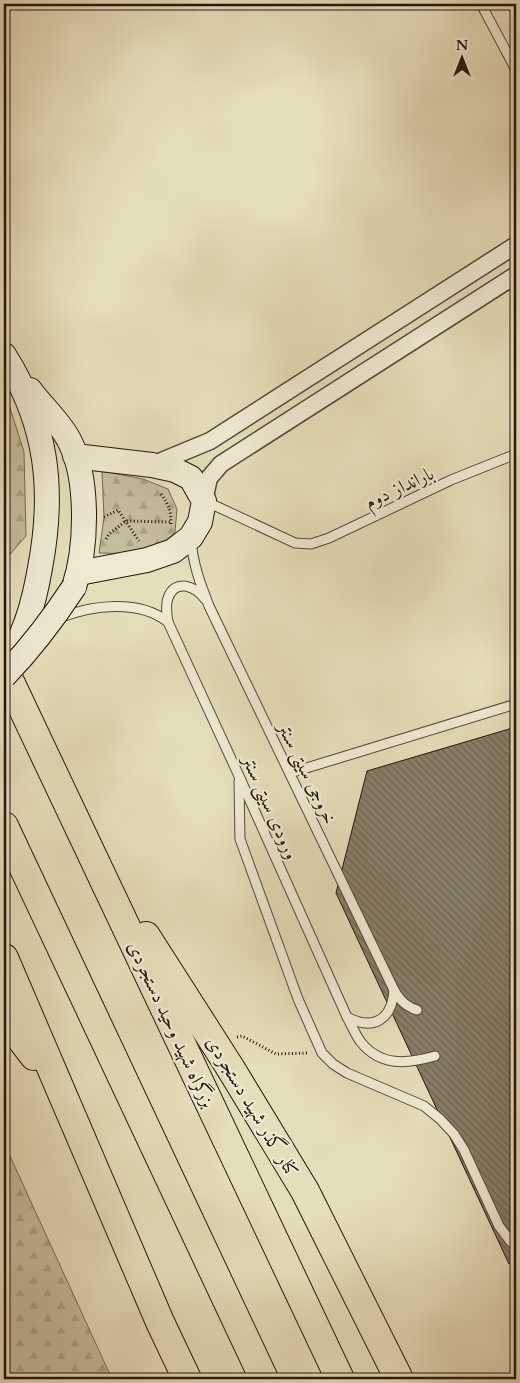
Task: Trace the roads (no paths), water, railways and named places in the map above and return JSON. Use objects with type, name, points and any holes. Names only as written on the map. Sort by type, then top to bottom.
[{"type":"highway","name":"بزرگراه شهید وحید دستجردی","points":[[4,668],[340,1379]]},
{"type":"highway","points":[[4,826],[264,1379]]},
{"type":"highway","name":"کنار گذر شهید دستجردی","points":[[86,843],[214,1043],[305,1191],[399,1379]]},
{"type":"highway","points":[[4,958],[160,1322],[187,1379]]},
{"type":"highway","points":[[4,1017],[57,1084]]},
{"type":"highway","points":[[160,1322],[181,1379]]},
{"type":"main road","points":[[4,355],[71,443],[82,481],[84,509],[77,580],[52,620],[25,654],[4,676]]},
{"type":"main road","points":[[4,355],[34,414],[44,457],[48,499],[45,544],[34,604],[19,643],[4,668]]},
{"type":"main road","points":[[75,456],[152,465],[176,470],[191,478],[204,501],[200,522],[191,537],[173,552],[77,580]]},
{"type":"street","points":[[152,465],[210,441],[516,245]]},
{"type":"street","points":[[204,501],[209,478],[221,464],[516,275]]},
{"type":"lane","points":[[481,4],[516,70]]},
{"type":"lane","name":"بارانداز دوم","points":[[204,501],[295,543],[310,544],[329,538],[451,480],[516,454]]},
{"type":"lane","name":"خروجی سیتی سنتر","points":[[191,537],[195,568],[209,606],[394,990],[402,1002],[408,1007],[417,1010]]},
{"type":"lane","points":[[168,622],[167,600],[172,591],[179,586],[189,586],[196,590],[209,606]]},
{"type":"lane","points":[[52,620],[78,610],[123,607],[145,610],[158,615],[168,622]]},
{"type":"lane","name":"ورودی سیتی سنتر","points":[[168,622],[347,1017],[360,1041],[372,1054],[390,1061],[414,1062],[435,1056]]},
{"type":"lane","points":[[290,773],[516,704]]},
{"type":"lane","points":[[239,776],[240,839],[298,999],[322,1053],[333,1064],[347,1073],[424,1106],[440,1119],[454,1134],[464,1150],[499,1226],[511,1242],[516,1244]]},
{"type":"lane","points":[[347,1017],[369,1024],[380,1020],[389,1013],[393,1002],[394,990]]}]
